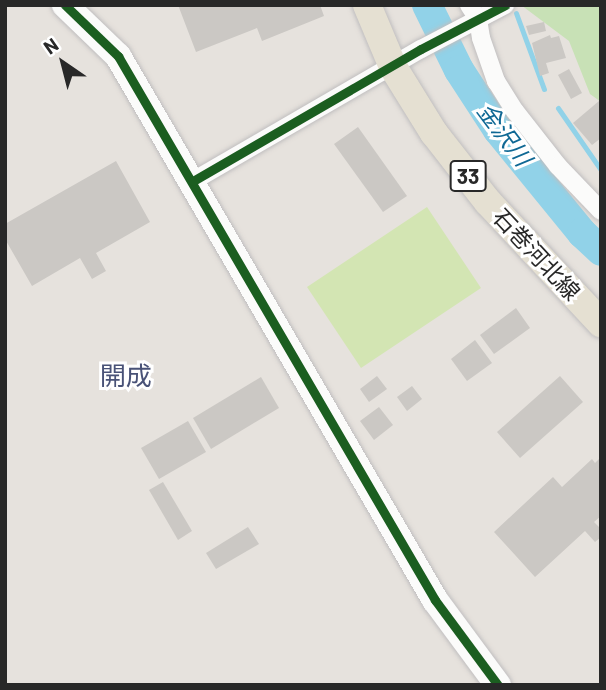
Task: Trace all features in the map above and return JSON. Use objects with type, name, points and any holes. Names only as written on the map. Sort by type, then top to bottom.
[{"type":"main road","name":"石巻河北線","points":[[367,5],[393,67],[434,132],[488,202],[601,323]]},
{"type":"street","points":[[65,5],[118,56],[435,600],[498,685]]},
{"type":"street","points":[[193,181],[393,67],[471,17],[505,5]]},
{"type":"street","points":[[471,17],[496,81],[514,111],[558,166],[601,211]]},
{"type":"green space","points":[[521,5],[601,5],[601,102],[590,94],[569,41]]},
{"type":"green space","points":[[427,207],[481,288],[361,368],[307,287]]},
{"type":"building","points":[[178,5],[320,5],[324,16],[262,41],[257,28],[196,52]]},
{"type":"building","points":[[544,22],[546,31],[529,35],[526,26]]},
{"type":"building","points":[[550,35],[551,38],[559,36],[566,58],[546,63],[549,73],[540,76],[532,43]]},
{"type":"building","points":[[569,69],[582,93],[571,99],[558,75]]},
{"type":"building","points":[[599,101],[601,138],[592,145],[573,123]]},
{"type":"building","points":[[358,127],[407,196],[383,212],[334,144]]},
{"type":"building","points":[[116,161],[150,222],[96,253],[106,271],[92,279],[80,258],[32,286],[5,239],[5,224]]},
{"type":"building","points":[[516,308],[530,328],[494,354],[480,335]]},
{"type":"building","points":[[475,340],[492,363],[467,381],[451,359]]},
{"type":"building","points":[[377,376],[387,389],[369,402],[360,389]]},
{"type":"building","points":[[560,376],[583,402],[520,458],[497,432]]},
{"type":"building","points":[[261,377],[279,408],[211,449],[193,418]]},
{"type":"building","points":[[412,386],[422,399],[407,411],[397,397]]},
{"type":"building","points":[[379,407],[393,425],[374,440],[360,421]]},
{"type":"building","points":[[188,421],[206,452],[159,479],[141,448]]},
{"type":"building","points":[[601,457],[601,516],[594,522],[601,529],[601,537],[595,542],[585,531],[535,577],[494,532],[553,477],[562,487],[592,459],[595,463]]},
{"type":"building","points":[[163,482],[192,531],[178,540],[149,490]]},
{"type":"building","points":[[248,527],[259,544],[216,569],[206,553]]},
{"type":"waterway","name":"金沢川","points":[[427,5],[459,70],[498,130],[582,233],[601,251]]},
{"type":"waterway","points":[[516,13],[544,89]]},
{"type":"waterway","points":[[558,108],[601,170]]},
{"type":"cycle path","points":[[65,5],[118,56],[435,600],[498,685]]},
{"type":"cycle path","points":[[193,181],[421,49],[505,5]]},
{"type":"district","name":"開成","points":[[126,375]]}]
